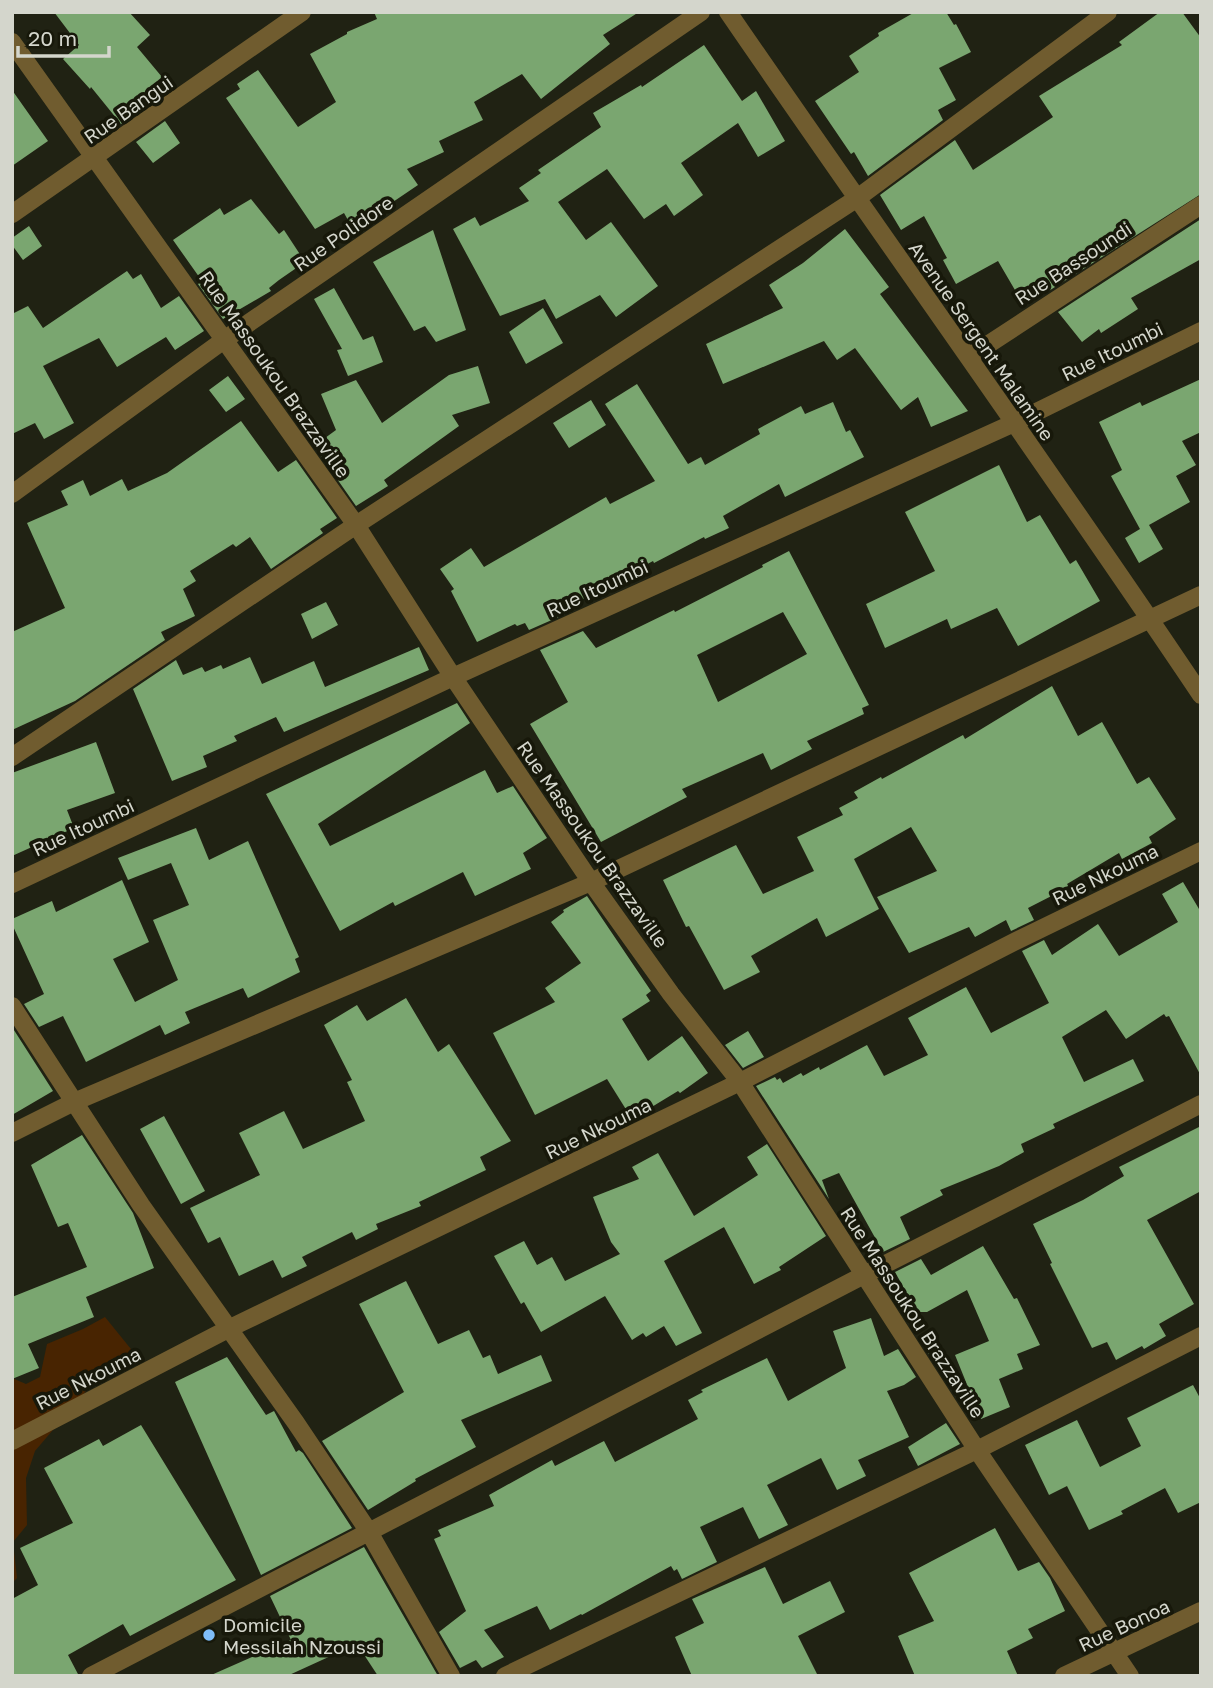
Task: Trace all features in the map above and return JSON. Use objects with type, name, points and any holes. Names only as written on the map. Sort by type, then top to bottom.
[{"type":"street","name":"Rue Bangui","points":[[12,214],[302,12]]},
{"type":"street","name":"Rue Polidore","points":[[12,494],[224,340],[701,12]]},
{"type":"street","name":"Avenue Sergent Malamine","points":[[728,12],[1201,695]]},
{"type":"street","points":[[12,757],[356,525],[856,198],[1108,12]]},
{"type":"street","name":"Rue Massoukou Brazzaville","points":[[12,42],[356,525],[453,677],[592,882],[671,994],[740,1082],[977,1450],[1130,1676]]},
{"type":"street","name":"Rue Bassoundi","points":[[969,357],[1201,205]]},
{"type":"street","name":"Rue Itoumbi","points":[[12,884],[453,677],[1014,422],[1201,331]]},
{"type":"street","points":[[12,1133],[74,1102],[592,882],[1201,595]]},
{"type":"street","name":"Rue Nkouma","points":[[12,1441],[230,1328],[740,1082],[1016,941],[1201,851]]},
{"type":"street","points":[[12,1006],[141,1205],[230,1328],[369,1532],[451,1676]]},
{"type":"street","points":[[91,1676],[864,1275],[1201,1104]]},
{"type":"street","points":[[505,1676],[977,1450],[1201,1336]]},
{"type":"street","name":"Rue Bonoa","points":[[1064,1676],[1201,1611]]},
{"type":"shaded area","points":[[105,1317],[139,1359],[87,1390],[35,1451],[26,1478],[27,1525],[13,1542],[17,1578],[12,1583],[12,1378],[26,1384],[40,1377],[47,1344]]},
{"type":"building","points":[[54,12],[129,12],[150,35],[137,47],[162,77],[156,82],[165,93],[121,124],[91,87],[90,89],[63,59],[79,45]]},
{"type":"building","points":[[374,12],[639,12],[603,35],[610,44],[541,99],[522,74],[474,102],[483,120],[439,141],[444,152],[407,169],[418,185],[353,229],[344,213],[315,229],[226,98],[240,89],[237,84],[258,70],[298,127],[336,102],[310,54],[347,32],[377,19]]},
{"type":"building","points":[[915,12],[946,12],[954,25],[956,24],[971,52],[939,68],[956,100],[938,110],[943,120],[868,176],[854,152],[851,154],[815,101],[859,72],[849,56],[879,36],[878,33]]},
{"type":"building","points":[[1160,12],[1182,12],[1201,38],[1201,194],[1044,294],[1041,291],[1022,302],[998,261],[956,284],[943,260],[947,258],[924,216],[901,230],[880,195],[955,140],[973,170],[1053,117],[1039,96],[1122,45],[1119,42]]},
{"type":"building","points":[[704,45],[742,101],[756,91],[785,141],[758,157],[738,123],[681,163],[703,195],[674,216],[666,204],[644,219],[607,169],[558,202],[586,240],[611,222],[658,286],[616,317],[600,295],[556,319],[545,299],[500,316],[453,229],[475,217],[480,226],[529,201],[519,188],[541,173],[538,170],[601,127],[593,113],[641,85],[642,87]]},
{"type":"building","points":[[12,90],[48,141],[12,166]]},
{"type":"building","points":[[165,121],[180,143],[153,163],[136,142]]},
{"type":"building","points":[[251,199],[279,234],[284,230],[305,262],[269,288],[271,291],[223,319],[198,284],[202,281],[173,240],[220,208],[224,215]]},
{"type":"building","points":[[1201,219],[1201,259],[1131,298],[1138,309],[1101,333],[1099,329],[1082,342],[1058,312]]},
{"type":"building","points":[[29,226],[42,246],[23,260],[12,245],[12,238]]},
{"type":"building","points":[[845,229],[889,287],[880,294],[968,411],[931,427],[918,397],[901,410],[855,348],[837,360],[824,341],[723,384],[706,344],[783,308],[769,285],[803,263]]},
{"type":"building","points":[[433,230],[466,330],[436,342],[425,326],[414,331],[373,262]]},
{"type":"building","points":[[127,271],[133,279],[141,274],[161,308],[179,296],[204,331],[175,350],[166,337],[117,367],[99,338],[43,366],[74,423],[44,439],[35,423],[12,434],[12,314],[28,306],[43,328]]},
{"type":"building","points":[[334,288],[363,340],[373,336],[383,362],[348,376],[337,350],[342,349],[314,299]]},
{"type":"building","points":[[543,308],[563,343],[526,364],[509,332]]},
{"type":"building","points":[[478,366],[490,403],[452,415],[459,426],[384,480],[388,486],[356,506],[314,446],[336,430],[321,394],[356,380],[382,423],[449,375]]},
{"type":"building","points":[[228,376],[245,399],[226,412],[209,390]]},
{"type":"building","points":[[1201,379],[1201,432],[1182,441],[1196,465],[1176,476],[1190,502],[1149,525],[1163,549],[1139,563],[1125,538],[1140,529],[1111,476],[1122,470],[1099,422],[1140,402],[1142,406]]},
{"type":"building","points":[[637,384],[688,464],[701,457],[705,465],[760,434],[758,429],[801,406],[805,414],[833,402],[846,432],[850,430],[864,457],[785,497],[779,484],[723,516],[729,528],[705,539],[704,537],[654,563],[653,561],[566,608],[570,612],[529,630],[525,623],[517,626],[515,624],[477,642],[451,591],[454,589],[440,569],[471,548],[484,567],[606,497],[610,504],[655,481],[605,404]]},
{"type":"building","points":[[591,400],[606,425],[569,448],[553,423]]},
{"type":"building","points":[[241,421],[278,472],[296,460],[337,518],[320,529],[323,533],[271,569],[250,537],[236,547],[233,544],[190,571],[196,581],[183,589],[195,616],[161,632],[165,640],[75,701],[12,730],[12,632],[65,608],[27,523],[68,505],[61,491],[83,480],[90,496],[122,479],[128,491],[167,473]]},
{"type":"building","points":[[999,465],[1027,522],[1040,515],[1070,564],[1076,560],[1100,601],[1018,646],[997,608],[951,629],[947,619],[885,648],[866,604],[935,571],[905,512]]},
{"type":"building","points":[[789,551],[869,705],[862,708],[864,714],[807,741],[812,749],[771,770],[763,753],[682,789],[687,797],[601,842],[530,724],[568,702],[540,650],[583,631],[596,648],[674,610],[675,612],[763,567],[762,565]],"holes":[[[783,612],[807,654],[718,702],[697,655]]]},
{"type":"building","points":[[326,602],[338,625],[312,639],[301,614]]},
{"type":"building","points":[[419,647],[429,670],[284,732],[276,717],[234,736],[237,741],[203,756],[207,767],[172,781],[133,689],[176,660],[183,675],[202,667],[205,672],[221,665],[223,669],[250,657],[262,684],[314,661],[325,687]]},
{"type":"building","points":[[1052,686],[1078,736],[1102,722],[1137,784],[1149,777],[1176,819],[1149,837],[1152,843],[1122,859],[1119,853],[1067,884],[1069,887],[1028,908],[1034,920],[1011,931],[1006,920],[975,937],[969,927],[909,953],[877,897],[937,871],[911,827],[854,859],[879,909],[826,937],[817,918],[751,956],[760,972],[724,990],[689,926],[686,927],[663,880],[736,845],[763,894],[814,871],[797,837],[843,815],[839,808],[858,798],[854,792],[963,735],[965,739]]},
{"type":"building","points":[[457,703],[470,723],[318,824],[330,846],[485,770],[497,793],[513,786],[547,838],[523,853],[531,869],[475,896],[463,872],[395,906],[393,902],[340,931],[266,794]]},
{"type":"building","points":[[96,742],[115,793],[67,810],[74,828],[12,856],[12,773]]},
{"type":"building","points":[[196,828],[209,860],[248,841],[299,957],[295,959],[300,972],[248,998],[243,988],[185,1012],[190,1023],[165,1035],[160,1025],[86,1062],[63,1016],[39,1027],[24,1004],[44,994],[12,919],[52,901],[56,912],[122,880],[149,942],[113,959],[135,1002],[178,980],[153,920],[189,905],[171,863],[128,880],[118,858]]},
{"type":"building","points":[[1183,882],[1199,909],[1201,908],[1201,1076],[1169,1016],[1164,1014],[1126,1039],[1106,1010],[1062,1037],[1084,1082],[1133,1059],[1144,1081],[1053,1124],[1055,1128],[1021,1144],[1024,1152],[999,1166],[940,1190],[943,1195],[900,1217],[910,1239],[883,1252],[839,1173],[822,1180],[829,1199],[756,1086],[775,1077],[777,1080],[780,1078],[783,1083],[801,1073],[803,1076],[819,1067],[820,1070],[867,1045],[884,1076],[928,1055],[908,1018],[966,987],[991,1033],[1049,1003],[1022,951],[1044,940],[1052,955],[1098,924],[1119,956],[1178,922],[1162,894]]},
{"type":"building","points":[[587,896],[651,991],[646,995],[650,1001],[622,1019],[648,1061],[682,1036],[708,1073],[680,1093],[678,1091],[632,1119],[607,1079],[535,1115],[493,1033],[555,1002],[545,988],[581,963],[551,922],[564,912],[563,910]]},
{"type":"building","points":[[406,998],[438,1052],[449,1044],[511,1141],[480,1157],[486,1170],[419,1202],[421,1206],[376,1224],[378,1229],[356,1240],[352,1232],[302,1257],[307,1266],[282,1278],[273,1260],[239,1276],[220,1237],[208,1243],[190,1208],[260,1175],[239,1133],[284,1111],[303,1149],[365,1121],[347,1082],[352,1080],[324,1025],[357,1005],[367,1021]]},
{"type":"building","points":[[12,1027],[53,1091],[12,1115]]},
{"type":"building","points":[[748,1031],[764,1057],[743,1068],[725,1045]]},
{"type":"building","points":[[164,1116],[205,1191],[181,1204],[140,1129]]},
{"type":"building","points":[[1201,1126],[1201,1191],[1147,1220],[1194,1304],[1159,1324],[1166,1336],[1144,1349],[1142,1346],[1116,1360],[1107,1342],[1092,1348],[1033,1224],[1124,1176],[1119,1167]]},
{"type":"building","points":[[82,1135],[133,1213],[154,1268],[86,1297],[94,1317],[28,1344],[39,1368],[12,1379],[12,1297],[87,1267],[68,1223],[58,1227],[31,1165]]},
{"type":"building","points":[[767,1144],[826,1236],[779,1267],[781,1270],[754,1284],[724,1227],[664,1261],[702,1333],[676,1346],[664,1326],[646,1337],[643,1333],[632,1340],[605,1296],[541,1332],[524,1302],[521,1304],[494,1256],[524,1241],[537,1265],[552,1257],[565,1281],[620,1254],[611,1242],[593,1197],[639,1179],[632,1167],[658,1153],[694,1216],[758,1175],[747,1157]]},
{"type":"building","points":[[983,1246],[1014,1299],[1017,1298],[1040,1345],[1017,1354],[1023,1369],[999,1379],[1010,1407],[981,1419],[955,1355],[989,1341],[967,1290],[927,1312],[917,1312],[895,1272],[921,1259],[931,1275]]},
{"type":"building","points":[[406,1281],[438,1344],[469,1330],[483,1358],[490,1355],[498,1374],[541,1355],[552,1381],[461,1420],[476,1447],[415,1479],[416,1481],[368,1510],[322,1441],[404,1392],[359,1304]]},
{"type":"building","points":[[871,1318],[884,1356],[898,1349],[916,1377],[887,1391],[909,1437],[858,1460],[866,1476],[837,1490],[821,1458],[767,1485],[788,1525],[759,1539],[743,1507],[700,1527],[717,1562],[682,1579],[677,1569],[674,1571],[671,1566],[550,1630],[537,1606],[484,1630],[504,1657],[482,1668],[476,1660],[460,1668],[439,1632],[466,1611],[434,1539],[441,1536],[438,1530],[494,1506],[489,1495],[552,1460],[555,1466],[604,1441],[615,1462],[698,1419],[688,1400],[703,1392],[701,1390],[767,1358],[788,1401],[846,1368],[833,1331]]},
{"type":"building","points":[[931,1332],[945,1357],[935,1364],[919,1338]]},
{"type":"building","points":[[227,1357],[266,1415],[274,1411],[296,1452],[299,1450],[303,1453],[352,1528],[261,1575],[175,1382]]},
{"type":"building","points":[[1193,1385],[1201,1400],[1201,1502],[1178,1513],[1165,1488],[1121,1511],[1123,1514],[1089,1530],[1067,1486],[1049,1495],[1025,1445],[1077,1420],[1100,1467],[1141,1446],[1127,1418]]},
{"type":"building","points":[[946,1423],[960,1444],[918,1466],[908,1447]]},
{"type":"building","points":[[141,1425],[236,1580],[130,1636],[123,1624],[68,1655],[79,1676],[12,1676],[12,1599],[38,1585],[20,1548],[73,1523],[44,1468],[99,1439],[103,1446]]},
{"type":"building","points":[[995,1528],[1018,1571],[1039,1562],[1050,1578],[1065,1611],[1028,1629],[1033,1638],[1007,1651],[1018,1676],[915,1676],[898,1636],[934,1621],[909,1573]]},
{"type":"building","points":[[364,1547],[438,1676],[378,1676],[357,1644],[287,1676],[209,1676],[291,1640],[270,1596]]},
{"type":"building","points":[[765,1567],[783,1604],[830,1581],[845,1612],[798,1636],[818,1676],[692,1676],[675,1637],[704,1623],[692,1599]]},
{"type":"place","name":"Domicile Messilah Nzoussi","points":[[209,1635]]}]
